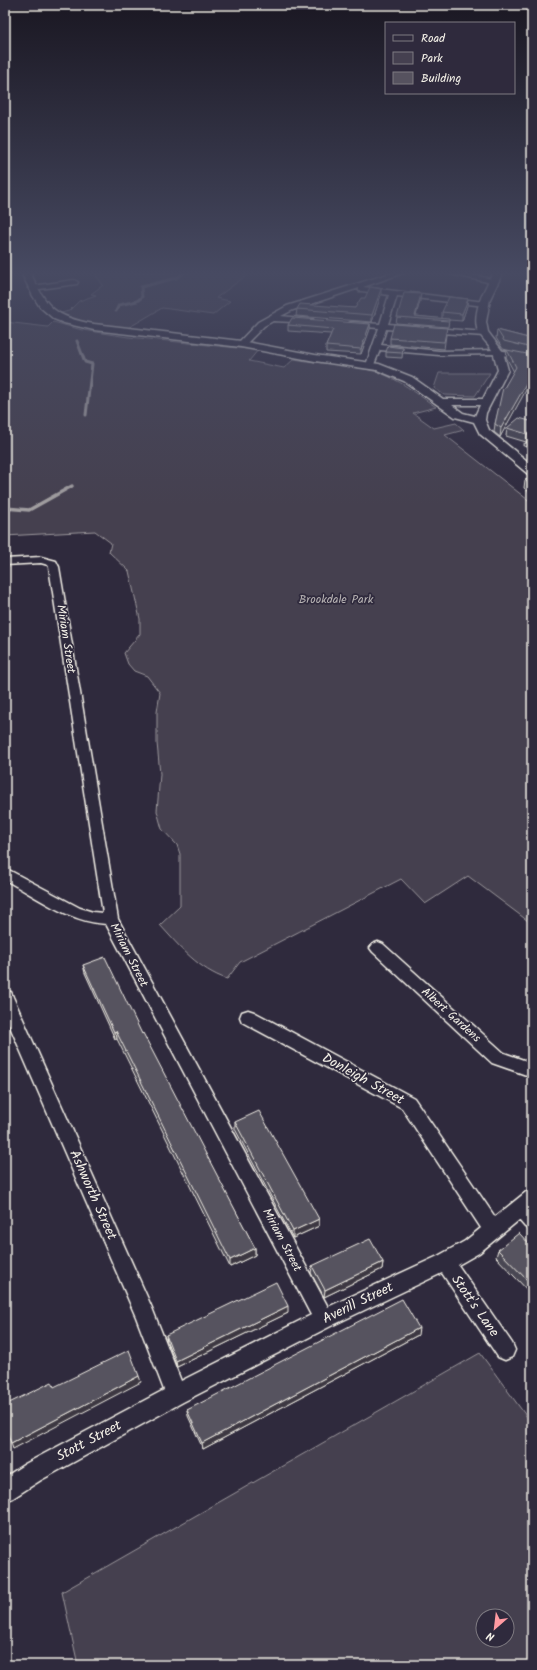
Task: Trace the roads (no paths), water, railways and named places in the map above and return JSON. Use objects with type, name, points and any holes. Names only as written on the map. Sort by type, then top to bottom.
[{"type":"street","points":[[272,350],[315,358],[370,365],[387,370],[403,377],[459,415],[479,420]]},
{"type":"street","points":[[370,365],[376,350]]},
{"type":"street","points":[[407,350],[439,353],[498,352],[532,359]]},
{"type":"street","points":[[498,352],[503,370],[486,402],[479,420],[484,432],[531,468]]},
{"type":"street","points":[[441,402],[486,402]]},
{"type":"street","name":"Miriam Street","points":[[5,562],[41,560],[52,564],[54,567],[111,919],[150,996],[324,1319]]},
{"type":"street","points":[[5,873],[75,912],[92,918],[111,919]]},
{"type":"street","name":"Albert Gardens","points":[[378,948],[498,1058],[532,1070]]},
{"type":"street","name":"Ashworth Street","points":[[5,997],[145,1315],[176,1395]]},
{"type":"street","name":"Donleigh Street","points":[[248,1018],[408,1103],[493,1230]]},
{"type":"street","name":"Averill Street","points":[[176,1395],[324,1319],[445,1262],[472,1247],[493,1230],[528,1209]]},
{"type":"street","name":"Stott's Lane","points":[[445,1262],[505,1350]]},
{"type":"street","name":"Stott Street","points":[[5,1490],[32,1472],[176,1395]]},
{"type":"waterway","points":[[80,350],[85,362],[92,364],[86,415]]},
{"type":"waterway","points":[[5,508],[29,510],[72,486]]},
{"type":"park label","name":"Brookdale Park","points":[[336,599]]}]
